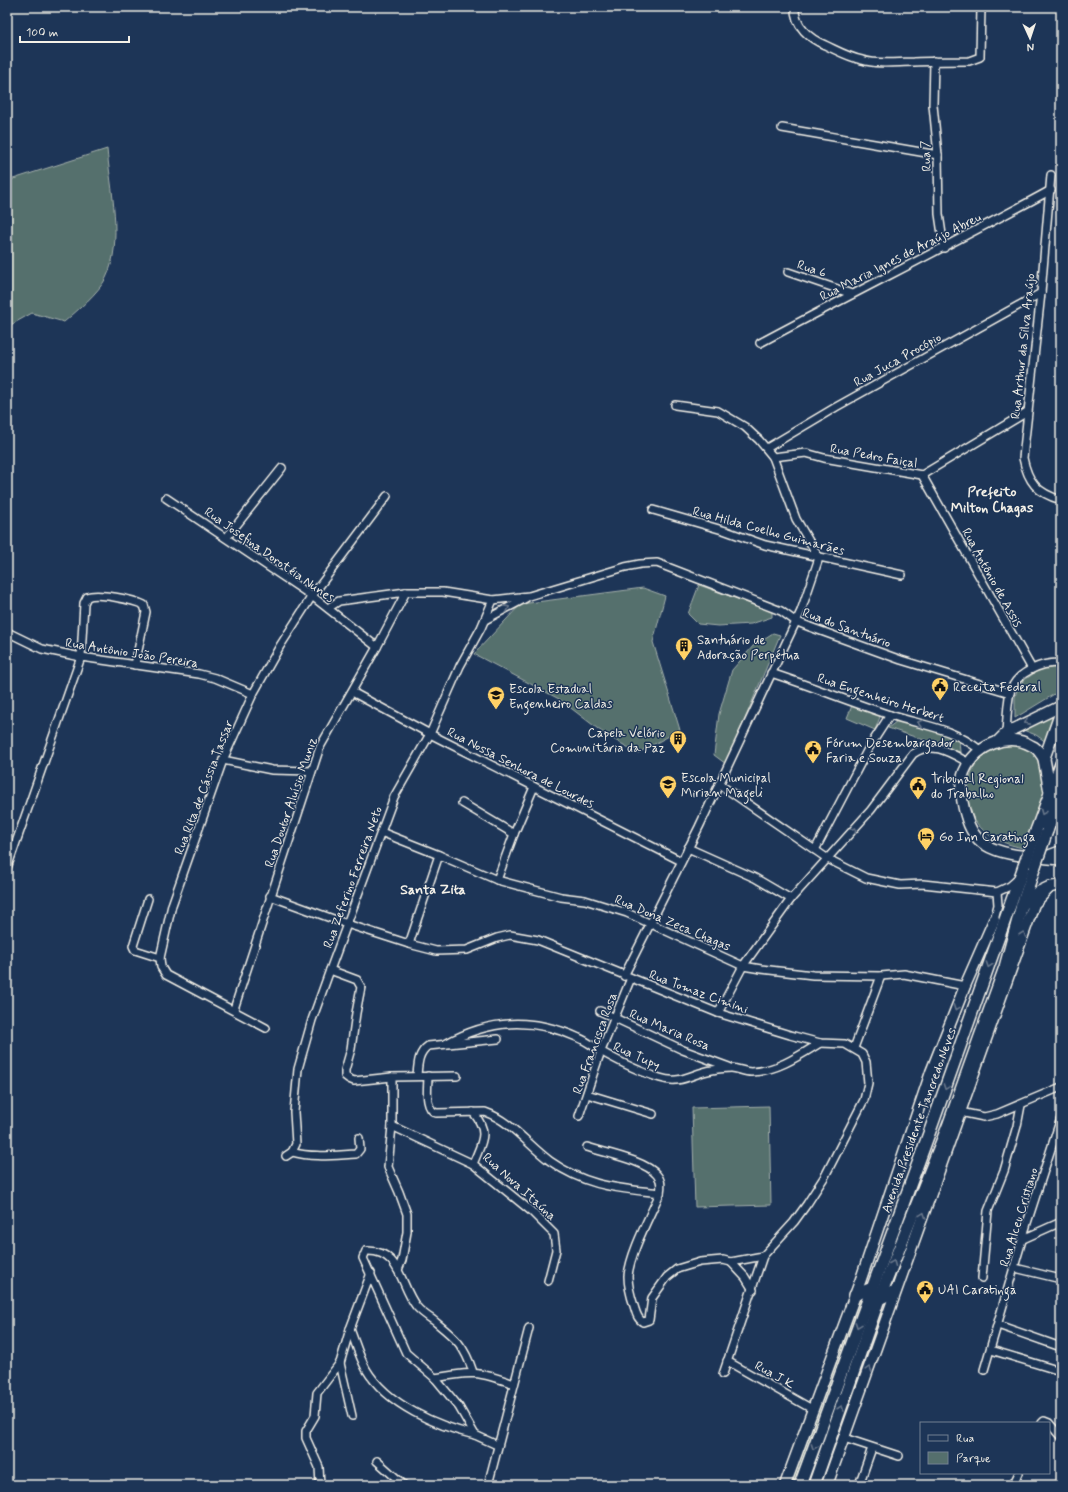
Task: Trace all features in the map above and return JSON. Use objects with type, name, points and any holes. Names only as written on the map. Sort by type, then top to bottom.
[{"type":"highway","points":[[1044,759],[1056,794]]},
{"type":"highway","name":"Avenida Presidente Tancredo Neves","points":[[814,1485],[879,1299],[948,1126],[1005,968],[1022,905],[1029,866],[1056,794],[1061,764]]},
{"type":"highway","name":"Avenida Presidente Tancredo Neves","points":[[800,1485],[939,1105],[1019,878],[1029,866]]},
{"type":"highway","points":[[1022,905],[1036,893],[1050,887]]},
{"type":"highway","points":[[994,920],[1006,914]]},
{"type":"highway","points":[[855,1295],[872,1288]]},
{"type":"highway","points":[[879,1299],[895,1291]]},
{"type":"main road","points":[[1061,706],[1006,733],[996,742],[980,750],[969,763],[962,781],[964,809],[969,826],[983,844],[1008,852],[1061,860]]},
{"type":"main road","points":[[1044,759],[1061,711]]},
{"type":"main road","points":[[996,742],[1013,740],[1025,742],[1034,746],[1044,759]]},
{"type":"main road","points":[[1045,857],[1061,851]]},
{"type":"main road","points":[[827,1485],[1034,904],[1050,887],[1061,886]]},
{"type":"main road","name":"Avenida Presidente Tancredo Neves","points":[[785,1485],[855,1295],[932,1072],[965,986],[994,920]]},
{"type":"street","points":[[796,7],[795,13],[800,26],[816,42],[846,56],[864,61],[886,63],[969,61],[980,57],[981,7]]},
{"type":"street","name":"Rua 7","points":[[934,61],[933,105],[938,155],[939,214],[944,248]]},
{"type":"street","points":[[782,128],[938,155]]},
{"type":"street","name":"Rua Arthur da Silva Araújo","points":[[1051,175],[1041,293],[1023,458],[1026,473],[1032,483],[1040,491],[1050,497],[1061,500]]},
{"type":"street","name":"Rua Maria Ignes de Araújo Abreu","points":[[760,343],[852,294],[944,248],[1050,190]]},
{"type":"street","name":"Rua 6","points":[[788,272],[852,294]]},
{"type":"street","name":"Rua Juca Procópio","points":[[767,448],[843,403],[1041,293]]},
{"type":"street","points":[[675,405],[718,411],[745,427],[767,448],[773,457],[796,519],[819,558]]},
{"type":"street","name":"Rua Pedro Faiçal","points":[[773,457],[806,453],[824,458],[922,476],[1027,412]]},
{"type":"street","points":[[227,537],[282,468]]},
{"type":"street","name":"Rua Antônio de Assis","points":[[922,476],[1032,669]]},
{"type":"street","name":"Rua Rita de Cássia Tassar","points":[[160,958],[172,905],[223,760],[253,694],[280,646],[312,596],[387,496]]},
{"type":"street","name":"Rua Josefina Dorotéia Nunes","points":[[166,498],[227,537],[312,596],[377,647]]},
{"type":"street","name":"Rua Hilda Coelho Guimarães","points":[[653,510],[726,531],[765,545],[902,575]]},
{"type":"street","name":"Rua Francisca Rosa","points":[[579,1116],[588,1094],[601,1051],[615,1018],[627,977],[650,924],[719,784],[795,621],[819,558]]},
{"type":"street","name":"Rua do Santuário","points":[[529,596],[625,567],[657,563],[781,611],[795,621],[901,660],[1010,693]]},
{"type":"street","points":[[328,608],[339,601],[406,592],[443,592],[493,600],[529,596]]},
{"type":"street","name":"Rua Doutor Aluísio Muniz","points":[[234,1009],[320,747],[377,647],[406,592]]},
{"type":"street","points":[[7,868],[81,657],[84,602],[87,597],[98,595],[138,602],[145,608],[135,665]]},
{"type":"street","points":[[485,620],[529,596]]},
{"type":"street","name":"Rua Zeferino Ferreira Neto","points":[[359,1138],[360,1149],[356,1154],[324,1156],[289,1154],[296,1144],[294,1112],[298,1069],[312,1020],[394,797],[430,734],[460,666],[485,620],[493,600]]},
{"type":"street","name":"Rua Antônio João Pereira","points":[[7,632],[42,649],[81,657],[215,678],[253,694]]},
{"type":"street","points":[[1006,733],[1010,693],[1018,680],[1032,669],[1044,664],[1061,663]]},
{"type":"street","name":"Rua Engenheiro Herbert","points":[[771,673],[890,715],[944,730],[965,738],[980,750]]},
{"type":"street","name":"Rua Nossa Senhora de Lourdes","points":[[352,692],[430,734],[681,861]]},
{"type":"street","points":[[815,850],[868,749],[890,715]]},
{"type":"street","points":[[718,1013],[744,966],[792,899],[871,810],[913,754],[920,749],[935,748],[969,763]]},
{"type":"street","points":[[223,760],[272,770],[311,771]]},
{"type":"street","points":[[719,784],[828,859],[866,878],[900,885],[923,884],[997,892],[1010,886],[1019,878]]},
{"type":"street","points":[[496,880],[534,787]]},
{"type":"street","points":[[462,803],[514,834]]},
{"type":"street","name":"Rua Dona Zeca Chagas","points":[[381,832],[496,880],[561,897],[600,904],[650,924],[744,966],[761,970],[813,975],[881,976],[904,974],[965,986]]},
{"type":"street","points":[[688,848],[755,878],[792,899]]},
{"type":"street","points":[[409,944],[439,855]]},
{"type":"street","points":[[994,920],[998,905],[997,892]]},
{"type":"street","name":"Rua Tomaz Cimini","points":[[270,896],[347,924],[436,951],[467,950],[497,938],[523,936],[553,945],[627,977],[718,1013],[790,1036],[820,1043],[845,1044],[854,1048]]},
{"type":"street","points":[[148,899],[133,946],[134,950],[160,958],[161,967],[166,975],[234,1009],[266,1028]]},
{"type":"street","points":[[330,970],[356,980],[361,987],[345,1076],[354,1081],[392,1077],[457,1076]]},
{"type":"street","points":[[723,1374],[753,1290],[763,1256],[794,1222],[818,1187],[864,1100],[868,1083],[868,1072],[862,1054],[854,1048],[881,976]]},
{"type":"street","name":"Rua Maria Rosa","points":[[600,1011],[683,1050],[731,1068]]},
{"type":"street","name":"Rua Tupy","points":[[445,1044],[474,1029],[485,1026],[508,1023],[548,1027],[579,1038],[639,1070],[672,1081],[681,1080],[710,1070],[731,1068],[750,1072],[776,1067],[796,1058],[820,1043]]},
{"type":"street","points":[[417,1076],[422,1050],[428,1046],[498,1039]]},
{"type":"street","points":[[428,1076],[428,1106],[432,1111],[485,1112],[497,1117],[550,1160],[570,1174],[614,1188],[660,1193]]},
{"type":"street","points":[[392,1077],[392,1126],[388,1167],[400,1192],[407,1214],[407,1226],[402,1260],[398,1270]]},
{"type":"street","points":[[960,1112],[984,1117],[1021,1105],[1061,1087]]},
{"type":"street","points":[[588,1094],[652,1114]]},
{"type":"street","points":[[982,1278],[988,1211],[1004,1171],[1017,1126],[1021,1105]]},
{"type":"street","name":"Rua Nova Itaúna","points":[[473,1112],[483,1127],[483,1138],[473,1164],[531,1211],[554,1234],[556,1250],[548,1281]]},
{"type":"street","name":"Rua Alceu Cristiano","points":[[984,1370],[1061,1118]]},
{"type":"street","points":[[392,1126],[473,1164]]},
{"type":"street","points":[[1053,1143],[1061,1139]]},
{"type":"street","points":[[587,1147],[627,1160],[653,1171],[660,1181],[660,1193],[633,1257],[629,1273],[629,1291],[640,1320],[645,1322],[649,1320],[652,1298],[667,1277],[677,1269],[700,1262],[723,1260],[731,1262],[763,1256]]},
{"type":"street","points":[[1023,1239],[1061,1222]]},
{"type":"street","points":[[473,1372],[463,1347],[454,1337],[416,1306],[398,1270],[384,1254],[366,1251],[362,1258],[371,1273],[406,1353],[435,1378],[459,1407],[475,1435]]},
{"type":"street","points":[[731,1262],[745,1277],[753,1290]]},
{"type":"street","points":[[1015,1268],[1061,1279]]},
{"type":"street","points":[[320,1485],[318,1467],[306,1438],[306,1431],[314,1416],[317,1393],[340,1363],[350,1329],[371,1273]]},
{"type":"street","points":[[998,1325],[1058,1346]]},
{"type":"street","points":[[488,1485],[497,1445],[529,1328]]},
{"type":"street","points":[[350,1329],[367,1370],[391,1396],[432,1422],[475,1435],[497,1445]]},
{"type":"street","points":[[991,1350],[1057,1370]]},
{"type":"street","name":"Rua J K","points":[[727,1361],[812,1409]]},
{"type":"street","points":[[340,1363],[352,1416]]},
{"type":"street","points":[[435,1378],[473,1372],[482,1373],[514,1384]]},
{"type":"street","points":[[1050,1423],[1061,1437]]},
{"type":"street","points":[[844,1438],[899,1456]]},
{"type":"street","points":[[860,1482],[872,1448]]},
{"type":"street","points":[[377,1462],[404,1485]]},
{"type":"street","points":[[1013,1485],[1018,1474]]},
{"type":"green space","points":[[107,149],[113,197],[115,231],[111,264],[106,278],[93,295],[64,322],[32,313],[7,327],[7,181]]},
{"type":"green space","points":[[699,585],[772,611],[772,617],[751,624],[718,626],[698,624],[688,614]]},
{"type":"green space","points":[[643,588],[665,596],[653,642],[680,730],[638,753],[606,735],[559,699],[474,654],[521,604]]},
{"type":"green space","points":[[773,633],[780,635],[726,764],[714,755],[719,714],[732,670],[754,645]]},
{"type":"green space","points":[[1061,666],[1061,690],[1015,718],[1015,697],[1017,690],[1023,681],[1043,667]]},
{"type":"green space","points":[[855,698],[878,708],[880,717],[875,730],[847,718]]},
{"type":"green space","points":[[1058,707],[1046,742],[1036,735],[1018,728]]},
{"type":"green space","points":[[901,718],[956,735],[959,741],[960,752],[888,728]]},
{"type":"green space","points":[[997,743],[1038,747],[1045,790],[1038,830],[1024,848],[1000,841],[989,835],[980,827],[969,808],[969,782],[977,761],[987,750]]},
{"type":"green space","points":[[769,1106],[771,1205],[695,1207],[692,1108]]},
{"type":"green space","points":[[857,1299],[861,1301],[796,1485],[790,1485]]},
{"type":"green space","points":[[879,1310],[885,1311],[824,1485],[817,1485]]},
{"type":"place","name":"Santuário de Adoração Perpétua","points":[[684,661]]},
{"type":"place","name":"Receita Federal","points":[[940,701]]},
{"type":"place","name":"Escola Estadual Engenheiro Caldas","points":[[496,710]]},
{"type":"place","name":"Capela Velório Comunitária da Paz","points":[[678,754]]},
{"type":"place","name":"Fórum Desembargador Faria e Souza","points":[[813,764]]},
{"type":"place","name":"Escola Municipal Mirian Mageli","points":[[668,799]]},
{"type":"place","name":"Tribunal Regional do Trabalho","points":[[918,800]]},
{"type":"place","name":"Go Inn Caratinga","points":[[926,851]]},
{"type":"place","name":"UAI Caratinga","points":[[925,1304]]},
{"type":"district","name":"Prefeito Milton Chagas","points":[[992,500]]},
{"type":"district","name":"Santa Zita","points":[[433,889]]}]
